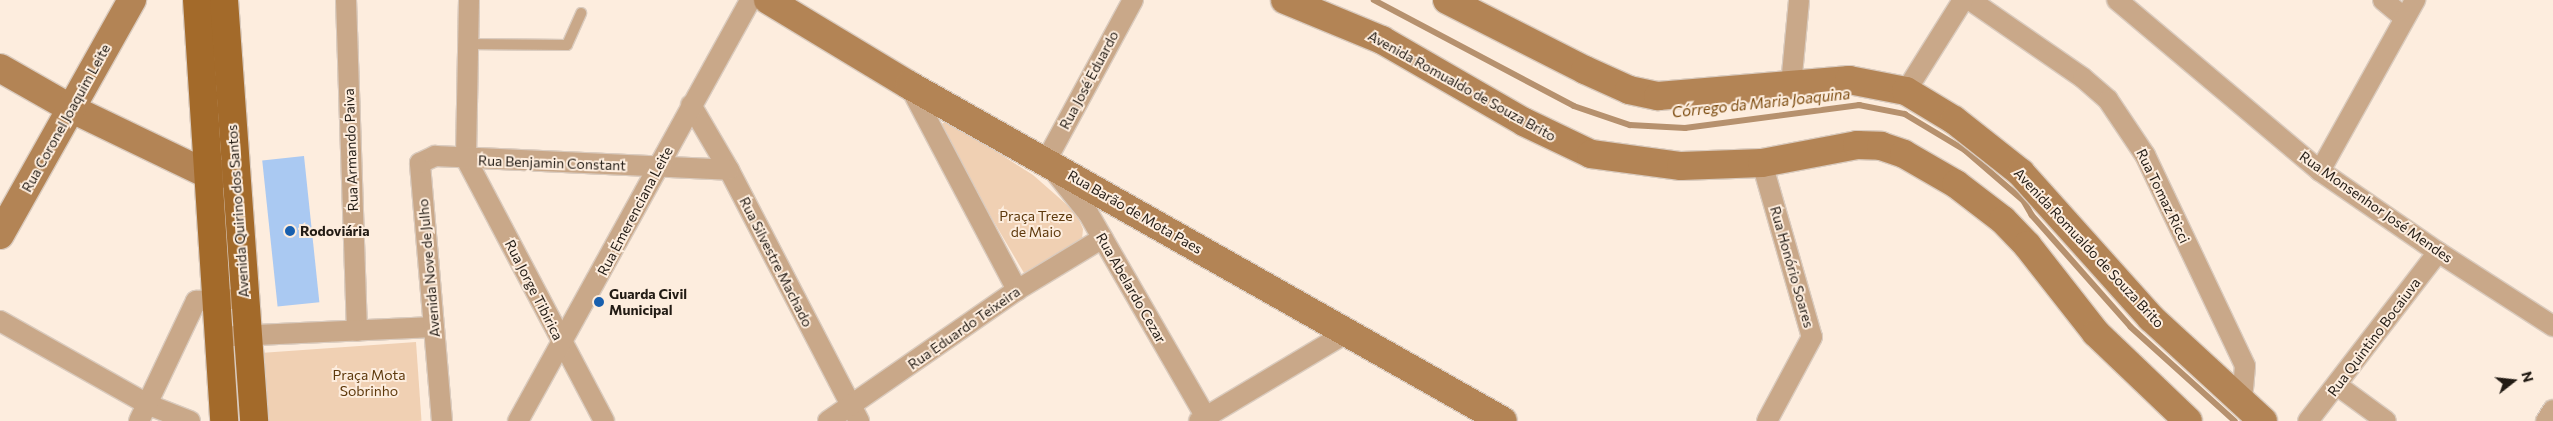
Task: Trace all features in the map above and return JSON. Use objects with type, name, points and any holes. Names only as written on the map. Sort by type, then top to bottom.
[{"type":"main road","name":"Rua Coronel Joaquim Leite","points":[[0,235],[132,0]]},
{"type":"main road","name":"Avenida Quirino dos Santos","points":[[197,0],[222,174],[244,298],[254,421]]},
{"type":"main road","name":"Avenida Quirino dos Santos","points":[[224,0],[222,174],[216,300],[224,421]]},
{"type":"main road","name":"Rua Barão de Mota Paes","points":[[768,0],[909,85],[1503,421]]},
{"type":"main road","name":"Avenida Romualdo de Souza Brito","points":[[1285,0],[1382,40],[1524,122],[1591,154],[1681,166],[1762,163],[1857,145],[1881,146],[1928,166],[2003,220],[2027,245],[2096,333],[2188,421]]},
{"type":"main road","name":"Avenida Romualdo de Souza Brito","points":[[1447,0],[1629,90],[1658,96],[1850,80],[1906,91],[1954,120],[2021,173],[2151,318],[2242,399],[2263,421]]},
{"type":"main road","points":[[0,68],[72,109],[222,174]]},
{"type":"street","name":"Rua Armando Paiva","points":[[346,0],[358,331]]},
{"type":"street","points":[[466,159],[469,0]]},
{"type":"street","name":"Rua Emerenciana Leite","points":[[518,421],[562,345],[659,168],[691,105],[750,0]]},
{"type":"street","name":"Rua José Eduardo","points":[[1046,161],[1133,0]]},
{"type":"street","points":[[1791,85],[1799,0]]},
{"type":"street","points":[[1906,91],[1963,0]]},
{"type":"street","name":"Rua Tomaz Ricci","points":[[1970,0],[2083,78],[2108,100],[2145,155],[2183,240],[2228,325],[2245,366],[2242,399]]},
{"type":"street","name":"Rua Monsenhor José Mendes","points":[[2116,0],[2320,171],[2438,252],[2553,326]]},
{"type":"street","points":[[2383,0],[2403,17]]},
{"type":"street","points":[[2320,171],[2403,17],[2415,0]]},
{"type":"street","points":[[909,85],[1017,290]]},
{"type":"street","name":"Rua Silvestre Machado","points":[[691,105],[729,170],[855,414]]},
{"type":"street","name":"Avenida Nove de Julho","points":[[442,421],[420,163],[435,156],[466,159]]},
{"type":"street","name":"Rua Benjamin Constant","points":[[466,159],[729,170]]},
{"type":"street","name":"Rua Jorge Tibirica","points":[[466,159],[562,345],[604,421]]},
{"type":"street","name":"Rua Abelardo Cezar","points":[[1046,161],[1088,213],[1204,420]]},
{"type":"street","name":"Rua Honório Soares","points":[[1762,163],[1812,337],[1767,421]]},
{"type":"street","name":"Rua Eduardo Teixeira","points":[[828,421],[855,414],[1017,290],[1103,238]]},
{"type":"street","name":"Rua Quintino Bocaiuva","points":[[2308,421],[2338,386],[2438,252]]},
{"type":"street","points":[[144,413],[196,301],[244,298]]},
{"type":"street","points":[[0,320],[144,413],[190,421]]},
{"type":"street","points":[[219,336],[434,327]]},
{"type":"street","points":[[1204,420],[1346,333]]},
{"type":"street","points":[[2338,386],[2386,421]]},
{"type":"street","points":[[2546,421],[2553,410]]},
{"type":"lane","points":[[468,44],[567,45],[581,13]]},
{"type":"green space","name":"Praça Treze de Maio","points":[[947,120],[1033,175],[1057,196],[1076,213],[1083,229],[1082,239],[1024,273],[938,127]]},
{"type":"green space","name":"Praça Mota Sobrinho","points":[[416,342],[422,421],[265,421],[260,353]]},
{"type":"building","name":"Rodoviária","points":[[304,156],[319,302],[278,307],[262,160]]},
{"type":"waterway","name":"Córrego da Maria Joaquina","points":[[1374,0],[1574,106],[1630,125],[1685,128],[1859,105],[1905,114],[1965,150],[2024,201],[2032,215],[2131,327],[2235,421]]},
{"type":"place","name":"Rodoviária","points":[[290,231]]},
{"type":"place","name":"Guarda Civil Municipal","points":[[599,302]]}]
